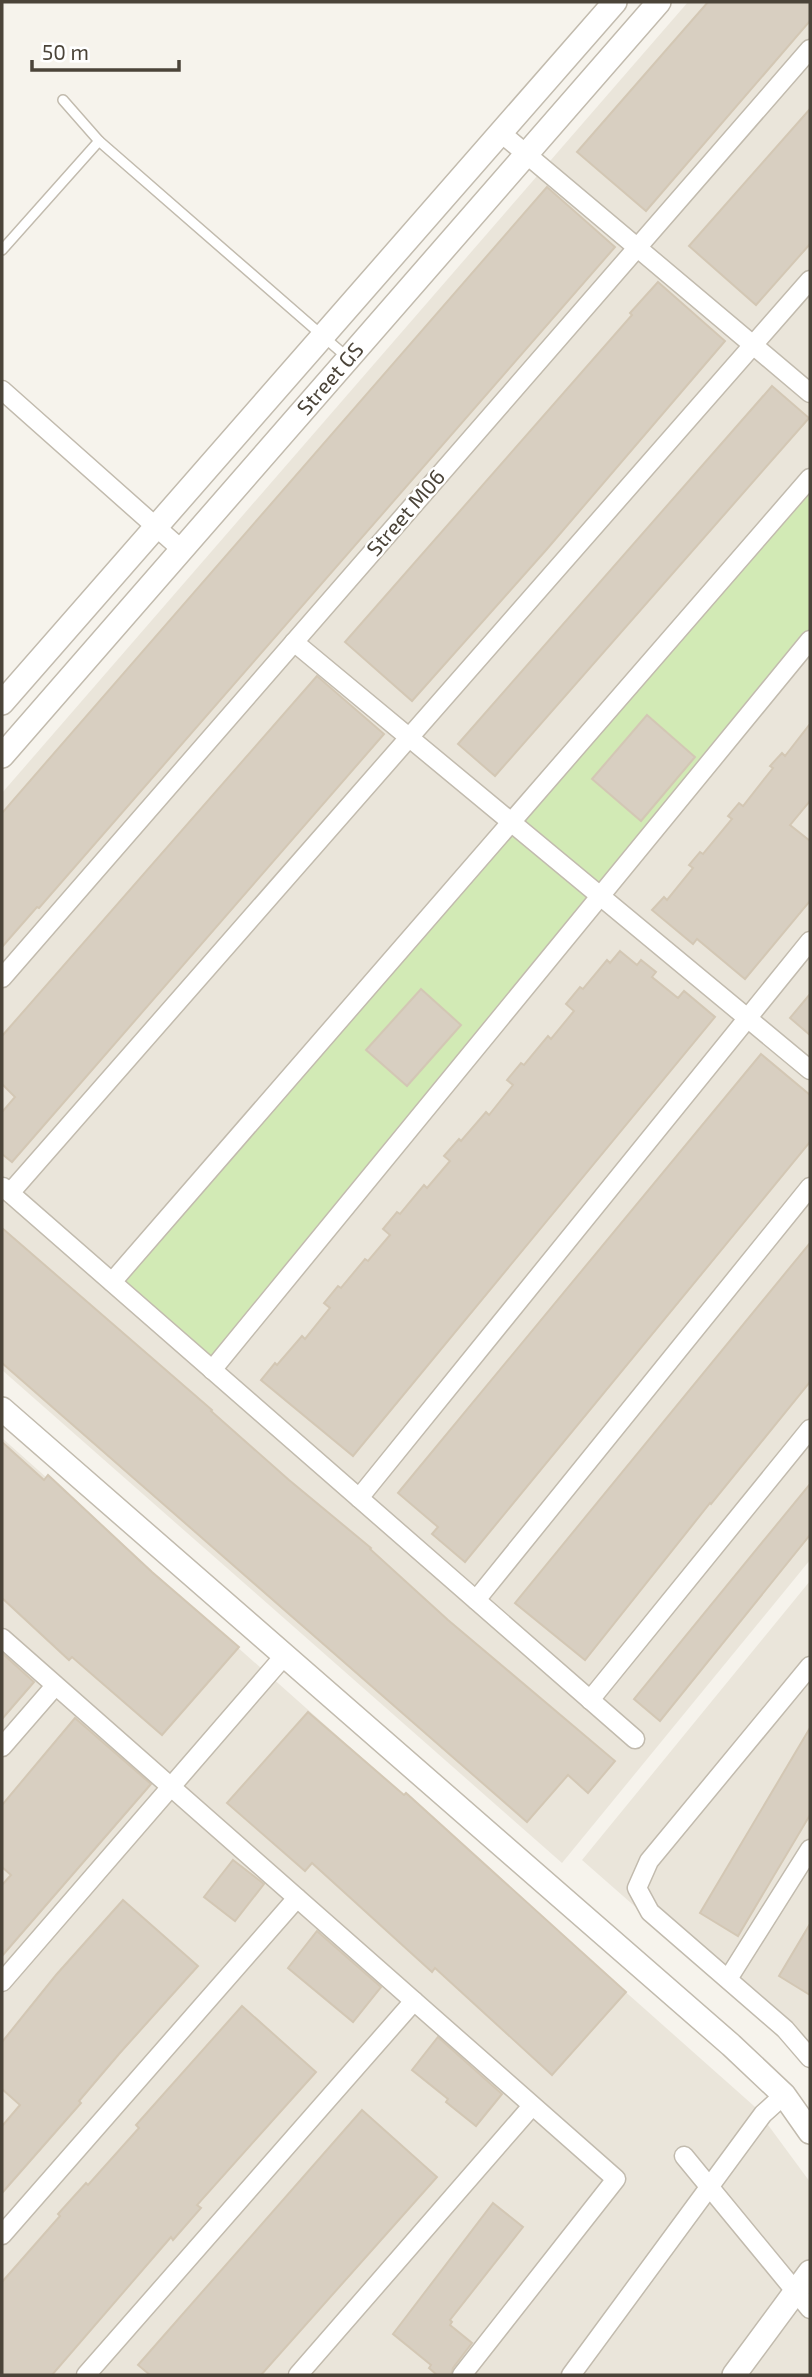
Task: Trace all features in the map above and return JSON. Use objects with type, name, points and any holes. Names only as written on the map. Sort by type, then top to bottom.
[{"type":"street","name":"Street GS","points":[[2,703],[615,2]]},
{"type":"street","name":"Street GS","points":[[4,750],[528,155],[659,2]]},
{"type":"street","name":"Street M06","points":[[2,978],[810,49]]},
{"type":"street","points":[[500,132],[810,394]]},
{"type":"street","points":[[635,1740],[6,1190],[409,738],[810,280]]},
{"type":"street","points":[[2,390],[182,550]]},
{"type":"street","points":[[112,1282],[810,478]]},
{"type":"street","points":[[212,1370],[810,640]]},
{"type":"street","points":[[294,642],[810,1070]]},
{"type":"street","points":[[359,1498],[810,941]]},
{"type":"street","points":[[476,1600],[810,1188]]},
{"type":"street","points":[[2,1409],[731,2045],[784,2095],[810,2132]]},
{"type":"street","points":[[590,1700],[810,1429]]},
{"type":"street","points":[[2,1638],[616,2179],[461,2375]]},
{"type":"street","points":[[2,1982],[285,1656]]},
{"type":"street","points":[[810,1666],[649,1861],[637,1888],[650,1912],[785,2029],[810,2058]]},
{"type":"street","points":[[2,1747],[55,1686]]},
{"type":"street","points":[[728,1979],[810,1849]]},
{"type":"street","points":[[2,2235],[297,1898]]},
{"type":"street","points":[[86,2375],[414,2001]]},
{"type":"street","points":[[571,2375],[764,2114],[784,2095]]},
{"type":"street","points":[[298,2375],[532,2106]]},
{"type":"street","points":[[684,2156],[803,2300]]},
{"type":"street","points":[[734,2375],[803,2300],[810,2272]]},
{"type":"lane","points":[[63,100],[99,141],[349,359]]},
{"type":"lane","points":[[2,250],[99,141]]},
{"type":"shaded area","points":[[688,2],[810,2],[810,1560],[562,1863],[2,1370],[2,793]]},
{"type":"shaded area","points":[[2,1438],[754,2106],[810,2182],[810,2375],[2,2375]]},
{"type":"shaded area","points":[[810,1581],[810,2070],[779,2033],[582,1860]]},
{"type":"green space","points":[[810,478],[810,640],[212,1370],[112,1282]]},
{"type":"building","points":[[708,2],[810,2],[810,21],[646,211],[577,152]]},
{"type":"building","points":[[810,109],[810,244],[756,305],[689,246]]},
{"type":"building","points":[[547,187],[615,247],[39,908],[37,907],[2,947],[2,813]]},
{"type":"building","points":[[658,282],[725,341],[547,549],[412,701],[345,642]]},
{"type":"building","points":[[772,386],[809,418],[495,776],[458,744]]},
{"type":"building","points":[[317,676],[384,734],[12,1162],[2,1154],[2,1112],[15,1097],[2,1084],[2,1036]]},
{"type":"building","points":[[647,715],[695,757],[641,821],[592,779]]},
{"type":"building","points":[[810,724],[810,801],[790,825],[810,841],[810,901],[745,979],[697,939],[693,944],[652,910],[664,897],[667,900],[693,868],[689,865],[700,852],[703,854],[732,819],[728,816],[739,803],[743,806],[773,768],[770,766],[782,753],[785,756]]},
{"type":"building","points":[[620,951],[637,965],[641,960],[656,972],[652,977],[678,998],[684,991],[715,1017],[353,1456],[261,1380],[302,1336],[305,1339],[330,1308],[324,1303],[338,1286],[341,1288],[365,1259],[368,1261],[390,1235],[383,1229],[397,1212],[400,1214],[424,1185],[427,1188],[450,1161],[444,1156],[486,1112],[489,1115],[513,1085],[507,1080],[521,1063],[524,1065],[548,1036],[551,1039],[574,1011],[566,1004],[580,987],[583,989],[607,960],[610,963]]},
{"type":"building","points":[[421,989],[461,1025],[407,1086],[366,1050]]},
{"type":"building","points":[[810,994],[810,1035],[790,1018]]},
{"type":"building","points":[[761,1054],[810,1095],[810,1142],[465,1562],[432,1534],[438,1527],[398,1493]]},
{"type":"building","points":[[2,1228],[289,1480],[371,1548],[448,1620],[615,1761],[588,1793],[568,1775],[527,1822],[2,1363]]},
{"type":"building","points":[[810,1243],[810,1382],[585,1660],[515,1603]]},
{"type":"building","points":[[2,1442],[44,1480],[48,1475],[152,1572],[239,1647],[162,1735],[72,1657],[69,1660],[2,1598]]},
{"type":"building","points":[[810,1484],[810,1535],[660,1721],[634,1699]]},
{"type":"building","points":[[2,1653],[34,1682],[2,1719]]},
{"type":"building","points":[[308,1712],[404,1795],[406,1793],[626,1992],[552,2075],[435,1968],[432,1972],[312,1863],[305,1871],[227,1803]]},
{"type":"building","points":[[75,1718],[151,1784],[2,1956],[2,1885],[11,1875],[2,1867],[2,1805]]},
{"type":"building","points":[[810,1728],[810,1815],[738,1936],[700,1913]]},
{"type":"building","points":[[233,1860],[264,1884],[235,1921],[204,1897]]},
{"type":"building","points":[[123,1900],[198,1966],[119,2054],[79,2101],[81,2103],[2,2193],[2,2126],[20,2105],[2,2089],[2,2042],[56,1975]]},
{"type":"building","points":[[810,1924],[810,1995],[779,1976]]},
{"type":"building","points":[[317,1931],[381,1987],[353,2022],[288,1968]]},
{"type":"building","points":[[242,2006],[316,2072],[197,2205],[201,2208],[173,2240],[171,2237],[52,2375],[2,2375],[2,2282],[60,2216],[58,2214],[139,2128],[136,2125]]},
{"type":"building","points":[[438,2037],[502,2094],[476,2126],[412,2070]]},
{"type":"building","points":[[362,2110],[437,2177],[261,2375],[150,2375],[138,2365]]},
{"type":"building","points":[[493,2203],[523,2227],[450,2320],[450,2325],[472,2343],[453,2368],[451,2375],[437,2375],[429,2368],[431,2365],[393,2334]]}]
